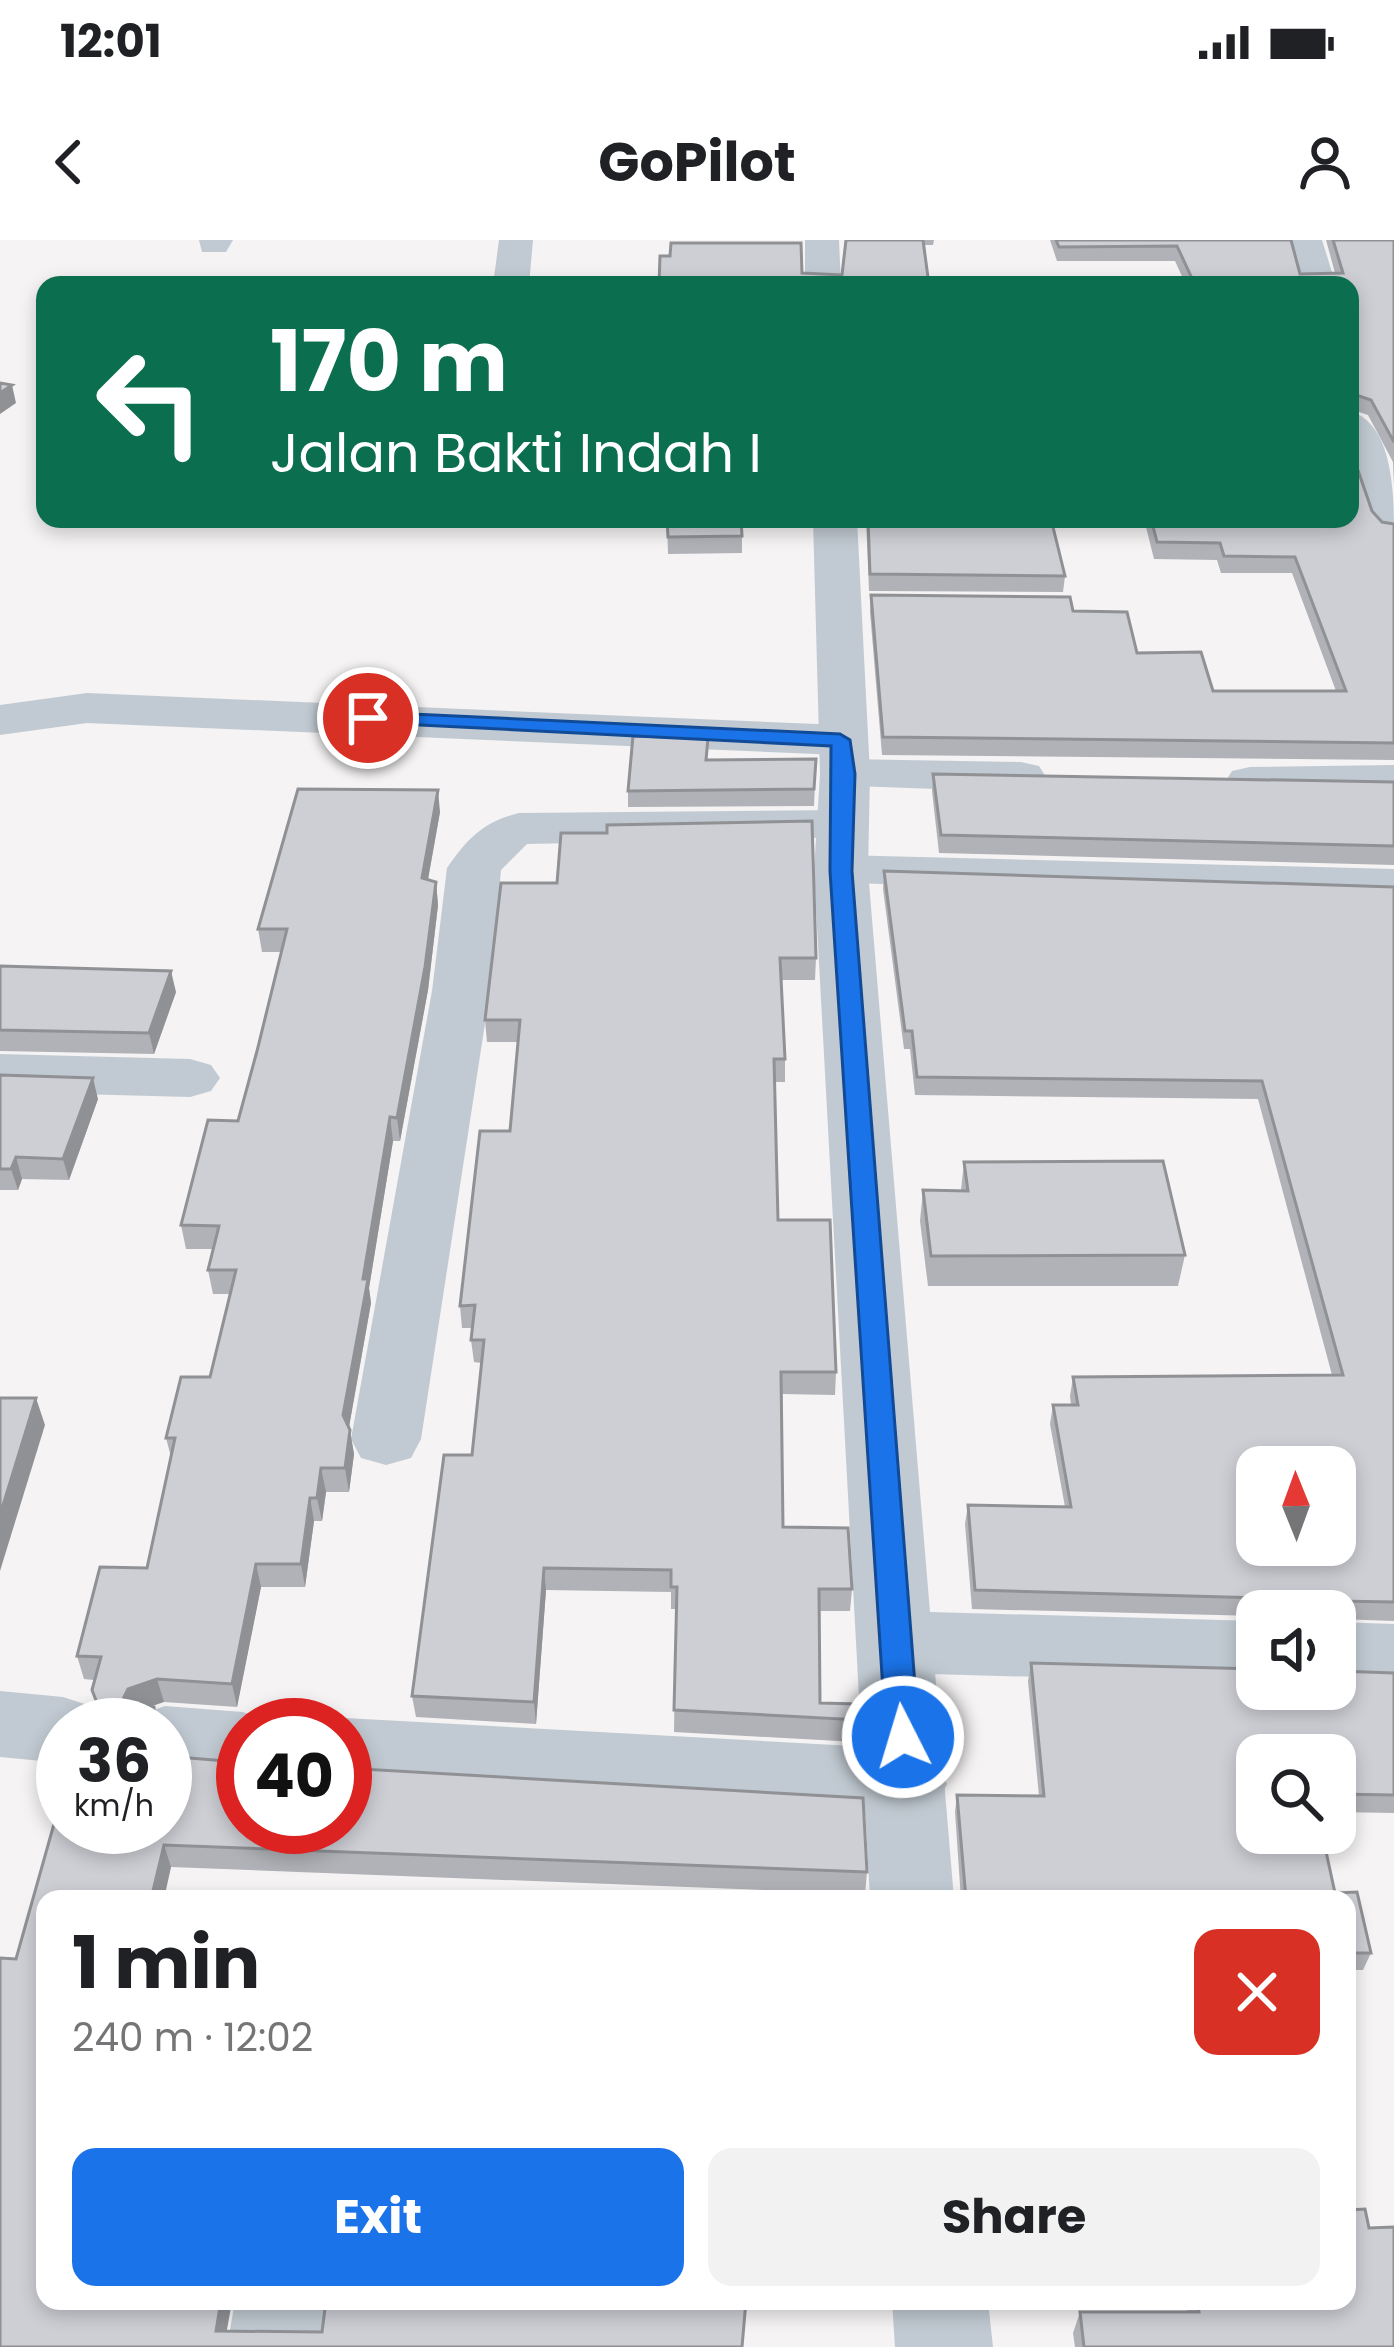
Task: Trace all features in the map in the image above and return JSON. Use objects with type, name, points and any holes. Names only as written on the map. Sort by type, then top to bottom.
[{"type":"street","points":[[512,276],[516,240]]},
{"type":"street","points":[[822,240],[824,276]]},
{"type":"street","points":[[1305,240],[1315,276]]},
{"type":"street","points":[[1359,444],[1394,525]]},
{"type":"street","points":[[835,528],[842,803],[912,1890]]},
{"type":"street","points":[[0,685],[87,708]]},
{"type":"street","points":[[0,720],[87,708],[323,716],[842,803],[1394,885]]},
{"type":"street","points":[[386,1439],[461,991],[474,868],[487,848],[519,829],[1080,779]]},
{"type":"street","points":[[1198,781],[1394,780]]},
{"type":"street","points":[[0,1072],[190,1078]]},
{"type":"street","points":[[894,1642],[1236,1651]]},
{"type":"street","points":[[1356,1655],[1394,1656]]},
{"type":"street","points":[[0,1724],[36,1727]]},
{"type":"street","points":[[372,1754],[907,1784]]},
{"type":"street","points":[[276,2347],[282,2310]]},
{"type":"street","points":[[941,2310],[944,2347]]},
{"type":"building","points":[[846,240],[923,240],[928,276],[659,276],[660,256],[670,256],[671,243],[801,243],[802,273],[842,275]]},
{"type":"building","points":[[1056,240],[1291,240],[1300,274],[1343,273],[1333,240],[1394,240],[1394,442],[1371,400],[1359,396],[1359,276],[1191,276],[1177,246],[1059,247]]},
{"type":"building","points":[[1359,473],[1372,511],[1382,522],[1394,524],[1394,743],[883,737],[871,595],[1070,597],[1073,611],[1127,612],[1137,653],[1201,652],[1213,691],[1346,691],[1295,557],[1224,556],[1220,543],[1157,542],[1153,528],[1359,528]]},
{"type":"building","points":[[668,528],[742,528],[742,536],[668,537]]},
{"type":"building","points":[[868,528],[1053,528],[1065,576],[870,574]]},
{"type":"building","points":[[633,736],[708,738],[706,760],[816,759],[814,789],[628,791]]},
{"type":"building","points":[[933,774],[1394,782],[1394,846],[941,835]]},
{"type":"building","points":[[298,789],[438,790],[422,878],[436,882],[425,967],[397,1118],[390,1117],[363,1279],[368,1279],[343,1415],[350,1430],[345,1468],[321,1468],[317,1498],[310,1498],[301,1564],[256,1564],[232,1684],[157,1679],[128,1689],[124,1698],[95,1698],[92,1690],[101,1657],[77,1656],[100,1567],[147,1568],[175,1438],[166,1438],[181,1377],[210,1377],[236,1270],[208,1270],[219,1226],[181,1225],[208,1120],[238,1121],[257,1051],[287,929],[258,929]]},
{"type":"building","points":[[812,821],[816,958],[780,958],[785,1059],[774,1059],[778,1220],[830,1220],[836,1372],[781,1372],[783,1527],[848,1528],[852,1589],[819,1589],[820,1703],[858,1704],[859,1720],[674,1710],[677,1587],[671,1587],[671,1570],[544,1568],[534,1702],[412,1696],[444,1455],[472,1455],[484,1340],[471,1340],[475,1305],[460,1306],[480,1131],[510,1131],[520,1020],[485,1020],[501,883],[557,883],[561,833],[607,833],[607,825]]},
{"type":"building","points":[[884,871],[1394,887],[1394,1602],[1356,1601],[1356,1590],[1236,1590],[1236,1597],[975,1590],[968,1505],[1071,1507],[1053,1405],[1078,1405],[1073,1377],[1343,1375],[1262,1081],[917,1077],[912,1031],[905,1031]]},
{"type":"building","points":[[0,966],[171,971],[149,1033],[0,1030]]},
{"type":"building","points":[[0,1075],[93,1078],[63,1159],[16,1157],[11,1169],[0,1169]]},
{"type":"building","points":[[1163,1161],[1185,1255],[931,1256],[923,1190],[968,1191],[964,1162]]},
{"type":"building","points":[[0,1398],[36,1398],[0,1515]]},
{"type":"building","points":[[1031,1663],[1236,1668],[1236,1710],[1356,1710],[1356,1672],[1394,1673],[1394,1795],[1356,1794],[1356,1734],[1236,1734],[1236,1854],[1327,1854],[1334,1890],[965,1890],[957,1795],[1044,1796]]},
{"type":"building","points":[[192,1758],[216,1760],[216,1847],[192,1846]]},
{"type":"building","points":[[372,1770],[863,1798],[867,1872],[372,1853]]},
{"type":"building","points":[[46,1854],[162,1854],[153,1890],[36,1890],[36,2310],[220,2310],[216,2331],[322,2332],[325,2310],[745,2310],[742,2347],[0,2347],[0,1958],[16,1959]]},
{"type":"building","points":[[1357,1892],[1371,1953],[1356,1953]]},
{"type":"building","points":[[1365,2209],[1369,2228],[1394,2227],[1394,2347],[1084,2347],[1080,2312],[1356,2310],[1356,2210]]},
{"type":"route","points":[[368,718],[840,740],[845,774],[841,871],[903,1737]]}]
